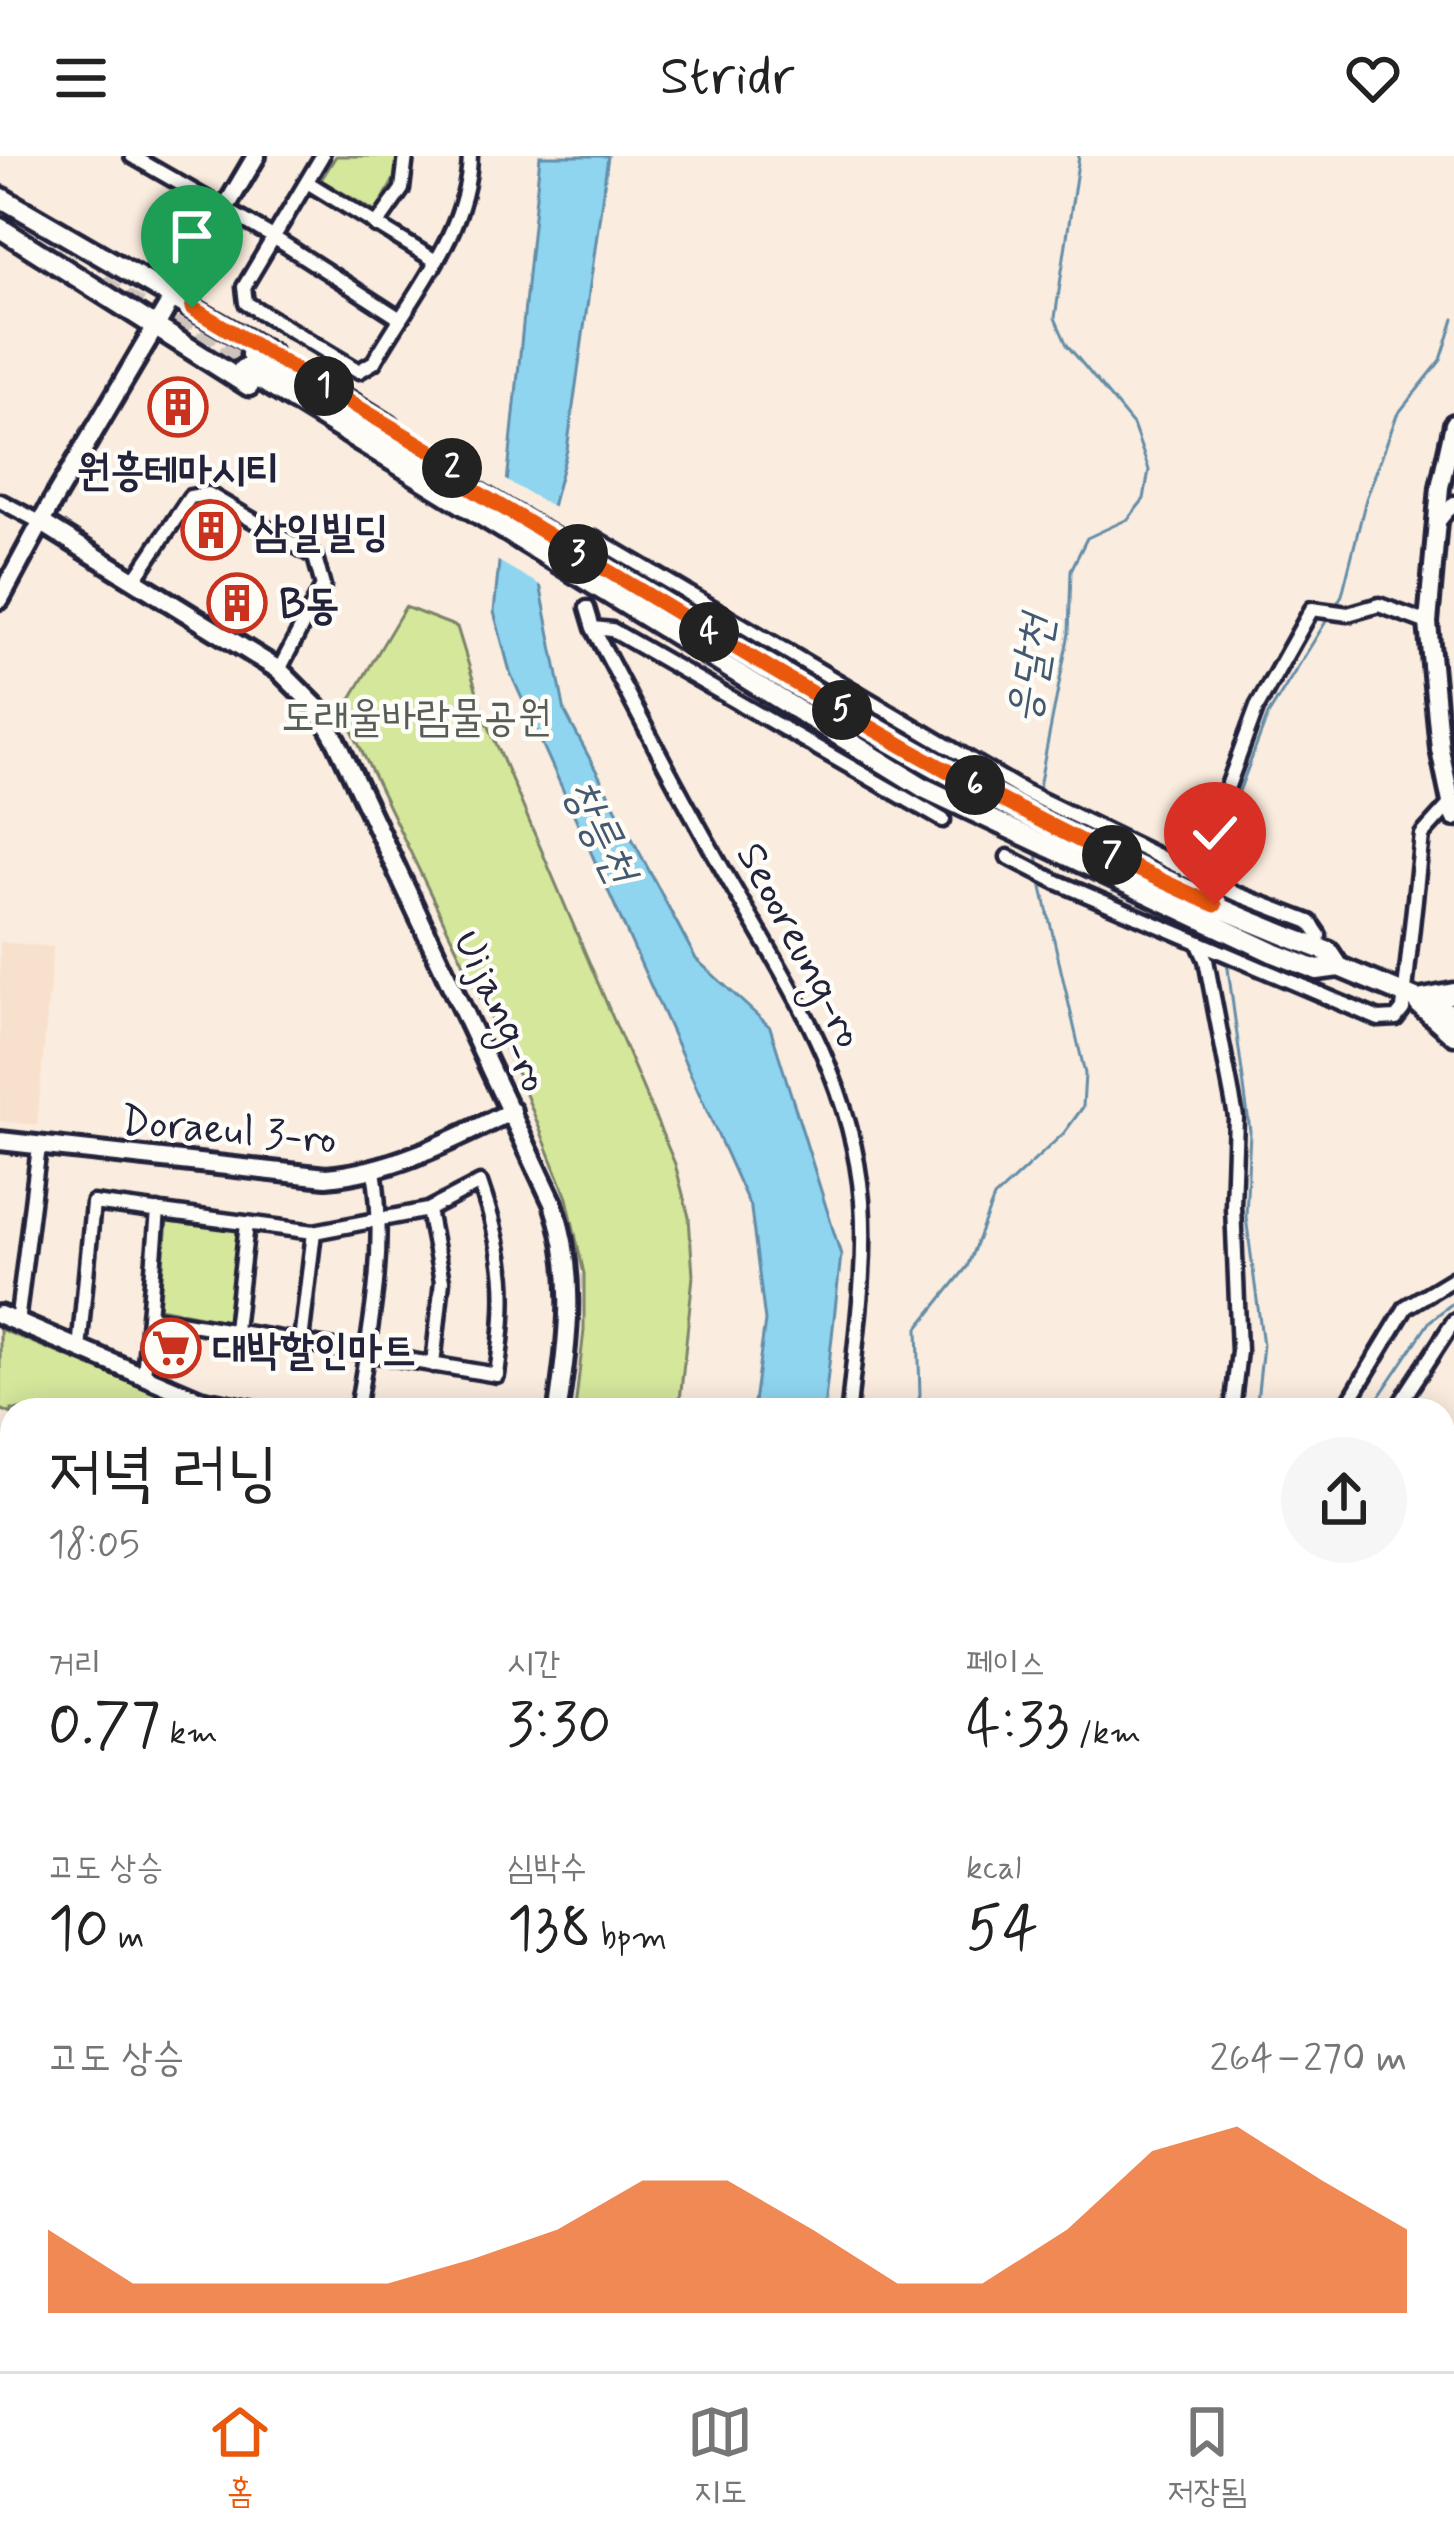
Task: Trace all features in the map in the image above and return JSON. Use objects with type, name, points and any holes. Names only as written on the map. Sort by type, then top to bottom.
[{"type":"main road","points":[[0,197],[350,451],[431,497],[460,494],[582,556],[754,660],[1034,803],[1056,827],[1212,914]]},
{"type":"main road","points":[[0,229],[448,461],[460,494]]},
{"type":"main road","points":[[247,362],[460,494],[576,577],[926,789],[1052,850],[1238,926],[1317,970],[1339,967],[1454,1015]]},
{"type":"main road","points":[[1238,926],[1318,947],[1329,952],[1339,967]]},
{"type":"main road","points":[[1410,998],[1454,993]]},
{"type":"main road","points":[[1410,998],[1454,1035]]},
{"type":"street","points":[[132,156],[273,237],[399,318]]},
{"type":"street","points":[[0,599],[256,156]]},
{"type":"street","points":[[322,156],[244,287],[246,303],[359,370],[374,362],[460,218],[469,188],[470,156]]},
{"type":"street","points":[[376,226],[402,189],[406,156]]},
{"type":"street","points":[[307,182],[436,261]]},
{"type":"street","points":[[1009,856],[1057,882],[1157,920],[1379,1019],[1396,1018],[1410,998],[1422,835],[1452,810],[1440,749],[1428,623],[1440,487],[1454,424]]},
{"type":"street","points":[[135,579],[190,497],[208,494],[315,557],[323,586],[279,670]]},
{"type":"street","name":"Uijang-ro","points":[[0,501],[279,670],[318,710],[554,1203],[567,1251],[570,1325],[560,1398]]},
{"type":"street","points":[[1436,525],[1454,503]]},
{"type":"street","points":[[596,539],[1034,803],[1175,869],[1310,922],[1318,934],[1318,947]]},
{"type":"street","points":[[1209,882],[1214,824],[1257,707],[1312,609],[1348,614],[1379,605],[1428,623]]},
{"type":"street","name":"Seooreung-ro","points":[[587,608],[593,628],[718,863],[808,1014],[845,1113],[862,1201],[861,1283],[850,1398]]},
{"type":"street","points":[[593,628],[612,630],[943,820]]},
{"type":"street","points":[[1198,942],[1206,960],[1236,1117],[1232,1206],[1239,1351],[1233,1398]]},
{"type":"street","name":"Doraeul 3-ro","points":[[0,1141],[301,1177],[374,1170],[512,1111]]},
{"type":"street","points":[[39,1147],[9,1319],[195,1398]]},
{"type":"street","points":[[359,1398],[376,1295],[379,1222],[374,1170]]},
{"type":"street","points":[[80,1350],[93,1203],[314,1232],[428,1210],[480,1183],[500,1239],[505,1289],[497,1375],[149,1317]]},
{"type":"street","points":[[428,1210],[442,1281],[433,1365]]},
{"type":"street","points":[[144,1376],[158,1211]]},
{"type":"street","points":[[235,1330],[247,1224]]},
{"type":"street","points":[[301,1341],[314,1232]]},
{"type":"street","points":[[1351,1398],[1406,1307],[1454,1278]]},
{"type":"street","points":[[1404,1398],[1454,1322]]},
{"type":"shaded area","points":[[0,942],[53,947],[37,1125],[0,1121]]},
{"type":"green space","points":[[336,156],[396,156],[398,172],[376,212],[321,180]]},
{"type":"green space","name":"도래울바람물공원","points":[[405,607],[457,627],[484,715],[675,1164],[689,1217],[693,1276],[680,1398],[576,1398],[584,1274],[567,1198],[522,1084],[343,712]]},
{"type":"green space","points":[[167,1222],[239,1230],[227,1321],[159,1308]]},
{"type":"green space","points":[[0,1329],[169,1398],[0,1398]]},
{"type":"water","name":"창릉천","points":[[540,156],[608,156],[567,450],[540,584],[565,712],[696,959],[770,1027],[841,1255],[825,1398],[755,1398],[765,1321],[751,1209],[510,672],[494,612]]},
{"type":"pier","points":[[502,478],[558,510],[547,589],[493,558]]},
{"type":"waterway","name":"응달천","points":[[1038,792],[1069,633],[1071,570],[1087,538],[1128,519],[1144,499],[1149,470],[1133,425],[1067,345],[1055,318],[1079,156]]},
{"type":"waterway","points":[[1335,607],[1366,499],[1397,415],[1441,360],[1454,319]]},
{"type":"waterway","points":[[1223,880],[1224,831],[1268,715],[1330,615]]},
{"type":"waterway","name":"응달천","points":[[1037,850],[1039,870]]},
{"type":"waterway","name":"응달천","points":[[919,1398],[918,1328],[967,1267],[994,1198],[1064,1133],[1083,1107],[1085,1074],[1040,879]]},
{"type":"waterway","points":[[1227,961],[1250,1131],[1246,1217],[1263,1345],[1257,1398]]},
{"type":"waterway","points":[[1378,1398],[1430,1321],[1454,1302]]},
{"type":"tunnel","points":[[102,283],[243,369]]},
{"type":"tunnel","points":[[158,298],[251,355]]},
{"type":"tunnel","points":[[1158,916],[1174,873]]},
{"type":"place","name":"원흥테마시티","points":[[178,407]]},
{"type":"place","name":"삼일빌딩","points":[[211,530]]},
{"type":"place","name":"B동","points":[[237,603]]},
{"type":"place","name":"대박할인마트","points":[[171,1348]]},
{"type":"route","points":[[192,308],[448,461],[460,482],[754,660],[1026,813],[1215,905]]}]
